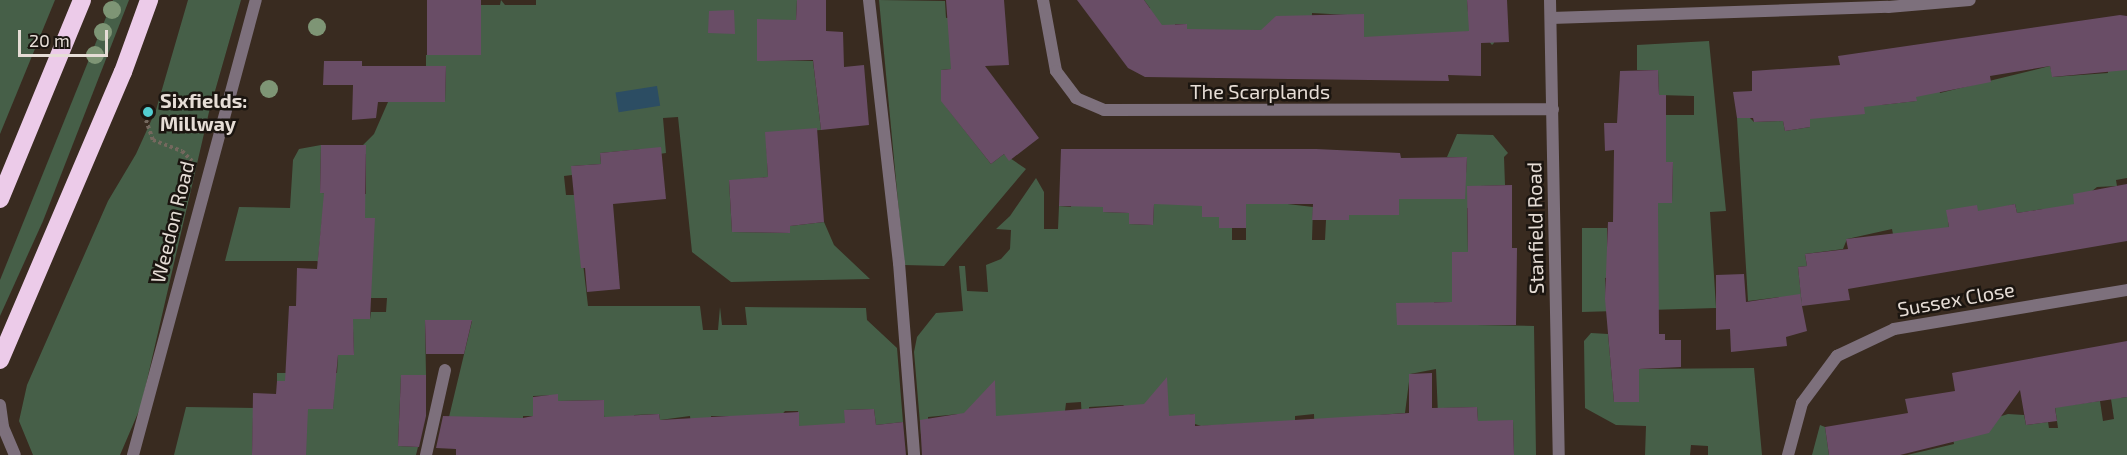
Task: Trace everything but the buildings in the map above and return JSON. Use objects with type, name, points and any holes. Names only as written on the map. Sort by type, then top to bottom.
[{"type":"highway","points":[[0,199],[82,0]]},
{"type":"highway","points":[[0,360],[123,72],[149,0]]},
{"type":"street","name":"Weedon Road","points":[[133,455],[256,0]]},
{"type":"street","points":[[869,0],[899,263],[914,455]]},
{"type":"street","name":"The Scarplands","points":[[1043,0],[1056,71],[1076,98],[1104,110],[1553,109]]},
{"type":"street","name":"Stanfield Road","points":[[1550,0],[1559,455]]},
{"type":"street","points":[[1551,18],[1970,0]]},
{"type":"street","name":"Sussex Close","points":[[1788,455],[1802,403],[1837,356],[1894,329],[2127,290]]},
{"type":"street","points":[[426,455],[445,370]]},
{"type":"street","points":[[0,405],[3,427],[15,455]]},
{"type":"path","points":[[146,120],[153,140],[182,151],[192,161],[211,163]]},
{"type":"green space","points":[[0,0],[55,0],[0,134]]},
{"type":"green space","points":[[113,0],[129,0],[43,221],[0,316],[0,280]]},
{"type":"green space","points":[[188,0],[241,0],[209,112],[141,406],[120,455],[33,455],[19,421],[27,385],[108,201],[136,154],[156,110]]},
{"type":"green space","points":[[501,0],[505,5],[536,5],[536,0],[797,0],[796,20],[774,20],[774,32],[757,34],[757,60],[813,61],[821,130],[766,133],[768,177],[729,181],[732,232],[790,233],[790,226],[824,222],[834,245],[870,279],[731,282],[692,252],[678,117],[663,118],[666,153],[645,156],[643,149],[600,153],[601,164],[572,166],[572,175],[564,176],[566,195],[575,195],[588,306],[700,306],[703,330],[718,330],[720,307],[722,325],[747,325],[745,307],[866,308],[867,320],[897,348],[903,422],[876,425],[874,409],[845,410],[845,428],[799,426],[798,411],[785,411],[780,417],[711,416],[711,424],[691,426],[690,416],[660,420],[659,414],[634,415],[634,428],[605,429],[603,400],[558,401],[558,395],[533,396],[533,416],[523,416],[523,428],[449,417],[472,321],[425,320],[426,375],[401,376],[398,446],[418,447],[416,455],[306,455],[253,417],[252,455],[174,455],[186,407],[333,409],[334,382],[277,381],[277,373],[337,373],[338,355],[354,354],[353,328],[296,329],[296,318],[370,319],[371,312],[386,312],[387,298],[371,298],[317,261],[225,261],[239,207],[290,208],[293,160],[299,149],[321,145],[320,193],[366,194],[366,154],[345,153],[345,145],[363,145],[374,134],[388,102],[445,102],[446,66],[426,66],[426,55],[480,55],[481,5],[500,5]],"holes":[[[322,220],[370,220],[318,261]]]},
{"type":"green space","points":[[879,0],[945,1],[946,18],[952,17],[951,69],[941,70],[947,108],[991,164],[1004,154],[1026,169],[944,266],[904,265]]},
{"type":"green space","points":[[1144,0],[1467,0],[1468,12],[1477,12],[1492,23],[1494,43],[1492,45],[1480,31],[1364,38],[1348,15],[1312,13],[1311,37],[1272,37],[1254,30],[1232,30],[1187,36],[1187,24],[1175,24],[1175,36],[1142,14],[1150,8]]},
{"type":"green space","points":[[1709,41],[1726,211],[1710,212],[1716,308],[1582,312],[1582,228],[1607,228],[1607,248],[1614,248],[1614,277],[1605,278],[1606,299],[1658,298],[1658,221],[1641,221],[1640,203],[1672,202],[1673,162],[1645,163],[1644,154],[1666,152],[1666,124],[1622,123],[1622,115],[1694,115],[1694,96],[1659,95],[1658,70],[1637,70],[1637,45]]},
{"type":"green space","points":[[2127,54],[2127,178],[2116,180],[2117,186],[2097,187],[2047,228],[2043,209],[2017,213],[2015,204],[1978,214],[1947,210],[1949,228],[1895,245],[1892,229],[1847,239],[1843,249],[1805,254],[1807,266],[1798,267],[1802,304],[1783,307],[1781,297],[1748,301],[1737,118],[1750,118],[1754,122],[1783,121],[1785,131],[1810,127],[1809,113],[1862,97],[1881,105],[1916,101],[1912,63],[1938,84],[1940,93],[2050,66],[2053,77],[2108,73],[2106,57]]},
{"type":"green space","points":[[1457,134],[1493,135],[1508,153],[1504,157],[1505,185],[1480,186],[1480,208],[1467,208],[1468,252],[1452,252],[1474,296],[1476,325],[1534,326],[1536,455],[1514,455],[1513,421],[1478,421],[1477,407],[1443,408],[1439,438],[1436,369],[1410,374],[1405,413],[1379,415],[1380,455],[1315,455],[1314,414],[1295,416],[1295,421],[1201,426],[1195,424],[1194,414],[1147,423],[1123,405],[1089,407],[1090,424],[1082,424],[1081,402],[1066,403],[1065,411],[979,438],[959,414],[928,417],[929,434],[921,435],[914,352],[917,337],[936,313],[963,311],[959,266],[965,266],[967,291],[988,292],[986,265],[1001,259],[1010,249],[1011,230],[996,229],[1010,216],[1036,178],[1044,192],[1044,229],[1058,229],[1059,206],[1071,207],[1072,193],[1103,194],[1103,212],[1129,213],[1129,224],[1153,225],[1154,204],[1164,204],[1164,197],[1202,197],[1219,217],[1220,228],[1232,228],[1232,240],[1246,240],[1246,204],[1279,203],[1313,207],[1312,240],[1325,240],[1326,220],[1466,174],[1467,157],[1447,157]],"holes":[[[1434,302],[1458,302],[1435,324]]]},
{"type":"green space","points":[[1591,333],[1608,334],[1614,402],[1639,402],[1639,369],[1754,368],[1762,455],[1708,455],[1708,446],[1691,445],[1690,455],[1645,455],[1646,426],[1616,425],[1585,408],[1584,341]]},
{"type":"green space","points":[[2116,378],[2120,398],[2127,397],[2127,455],[1907,455],[1954,444],[1948,407],[1984,434],[1993,427],[1992,419],[2008,414],[2024,415],[2026,425],[2048,422],[2049,428],[2058,428],[2055,407],[2100,401],[2103,421],[2114,419],[2108,379]]},
{"type":"green space","points":[[1820,425],[1825,427],[1829,455],[1812,455]]},
{"type":"water","points":[[657,86],[660,106],[619,112],[616,93]]},
{"type":"place","name":"Sixfields: Millway","points":[[148,112]]}]
